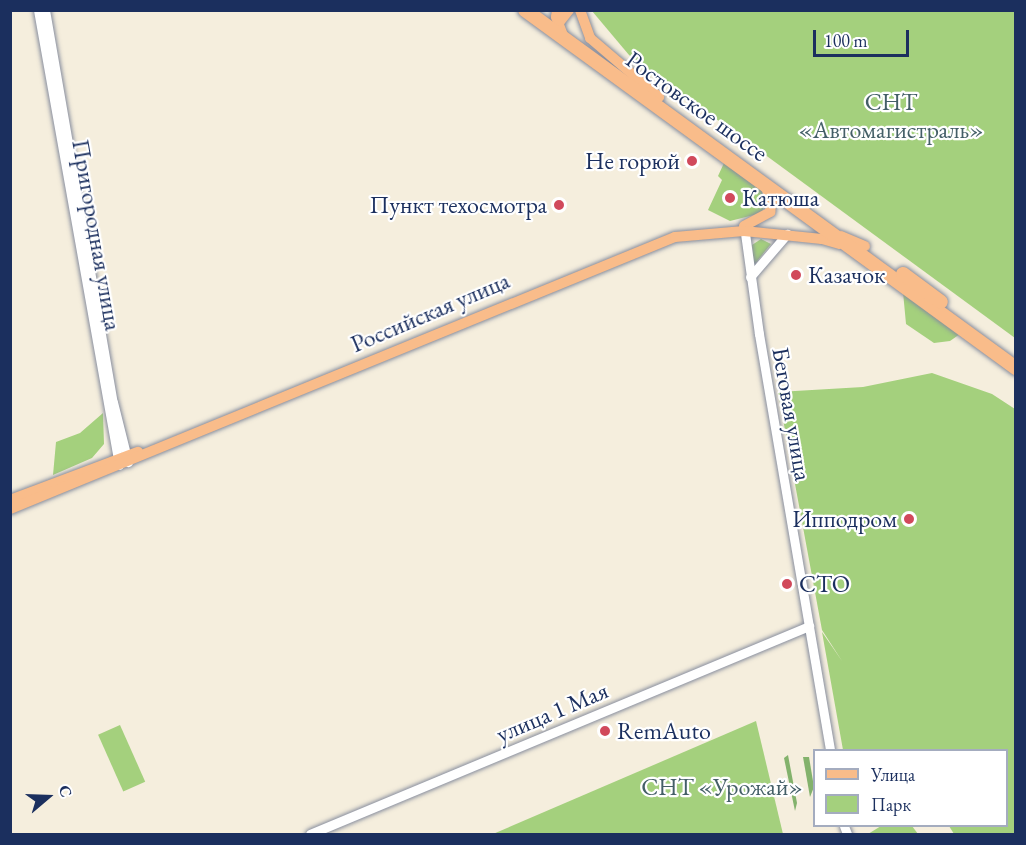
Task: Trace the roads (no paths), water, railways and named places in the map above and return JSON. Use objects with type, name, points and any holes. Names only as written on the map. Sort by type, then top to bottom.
[{"type":"highway","name":"Ростовское шоссе","points":[[525,10],[540,16],[557,17],[659,97],[866,246],[1016,359]]},
{"type":"highway","name":"Ростовское шоссе","points":[[540,16],[565,39],[756,176],[1016,368]]},
{"type":"main road","points":[[565,39],[557,17],[569,10]]},
{"type":"main road","points":[[580,10],[590,38],[659,97]]},
{"type":"main road","points":[[744,228],[765,216],[772,206],[771,195],[756,176]]},
{"type":"main road","name":"Российская улица","points":[[10,509],[122,460],[673,231],[762,226],[835,234],[866,246]]},
{"type":"main road","name":"Российская улица","points":[[744,228],[828,240],[876,265]]},
{"type":"main road","name":"Российская улица","points":[[10,500],[122,460]]},
{"type":"street","name":"Пригородная улица","points":[[38,10],[122,460]]},
{"type":"street","name":"Пригородная улица","points":[[45,10],[122,460]]},
{"type":"street","name":"Беговая улица","points":[[744,228],[750,277],[831,749]]},
{"type":"street","points":[[750,277],[787,234]]},
{"type":"street","name":"улица 1 Мая","points":[[310,834],[809,626]]},
{"type":"place","name":"Не горюй","points":[[692,161]]},
{"type":"place","name":"Катюша","points":[[730,198]]},
{"type":"place","name":"Пункт техосмотра","points":[[559,205]]},
{"type":"place","name":"Казачок","points":[[796,275]]},
{"type":"place","name":"Ипподром","points":[[909,519]]},
{"type":"place","name":"СТО","points":[[787,584]]},
{"type":"place","name":"RemAuto","points":[[605,731]]},
{"type":"park label","name":"СНТ «Автомагистраль»","points":[[891,116]]},
{"type":"park label","name":"СНТ «Урожай»","points":[[722,787]]}]
